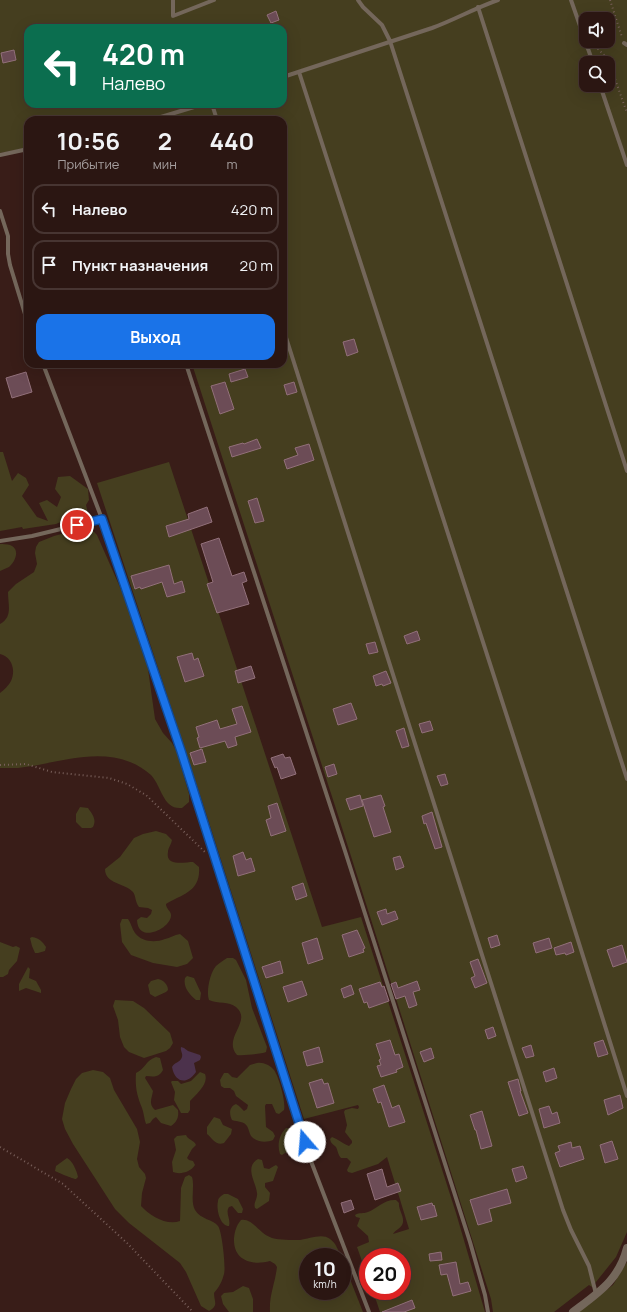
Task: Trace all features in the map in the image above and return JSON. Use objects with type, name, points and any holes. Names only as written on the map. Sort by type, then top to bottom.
[{"type":"street","points":[[573,1312],[597,1294],[612,1280],[625,1257],[627,1248]]},
{"type":"lane","points":[[173,0],[173,16],[214,0]]},
{"type":"lane","points":[[358,0],[363,7],[382,25],[390,41],[627,779]]},
{"type":"lane","points":[[287,76],[453,20],[497,0]]},
{"type":"lane","points":[[571,0],[591,56]]},
{"type":"lane","points":[[478,8],[627,471]]},
{"type":"lane","points":[[299,72],[528,782],[627,1096]]},
{"type":"lane","points":[[602,92],[627,166]]},
{"type":"lane","points":[[164,116],[191,108]]},
{"type":"lane","points":[[0,155],[24,150]]},
{"type":"lane","points":[[0,211],[8,236],[8,254],[10,265],[24,311]]},
{"type":"lane","points":[[287,341],[563,1210],[589,1266],[597,1294]]},
{"type":"lane","points":[[45,368],[102,519],[181,751],[309,1156],[369,1312]]},
{"type":"lane","points":[[187,368],[467,1234],[485,1295],[488,1312]]},
{"type":"lane","points":[[0,540],[32,536],[102,519]]},
{"type":"path","points":[[610,0],[626,44]]},
{"type":"path","points":[[597,48],[608,59],[627,113]]},
{"type":"path","points":[[0,764],[26,764],[52,772],[109,778],[127,784],[146,794],[207,855]]},
{"type":"path","points":[[0,1147],[63,1184],[127,1243],[193,1312]]},
{"type":"shaded area","points":[[0,0],[627,0],[627,1232],[616,1257],[592,1287],[589,1285],[554,1312],[493,1312],[491,1299],[338,815],[193,368],[287,368],[287,116],[24,116],[24,149],[0,153]]},
{"type":"shaded area","points":[[0,452],[3,452],[12,481],[18,473],[26,478],[29,485],[22,496],[37,517],[48,521],[39,503],[47,500],[57,507],[61,497],[55,489],[58,477],[70,476],[88,489],[89,500],[86,505],[88,513],[83,517],[70,518],[56,524],[23,529],[22,527],[0,531]]},
{"type":"shaded area","points":[[169,462],[322,927],[361,917],[456,1213],[485,1312],[380,1312],[376,1300],[411,1300],[411,1248],[359,1248],[359,1253],[357,1247],[369,1242],[368,1236],[357,1226],[360,1218],[356,1217],[355,1215],[368,1212],[385,1202],[396,1200],[399,1203],[403,1217],[401,1226],[393,1234],[409,1229],[387,1157],[378,1164],[352,1173],[348,1172],[347,1170],[351,1162],[347,1158],[341,1158],[336,1147],[332,1144],[330,1139],[332,1137],[349,1146],[352,1143],[345,1132],[347,1125],[344,1112],[345,1110],[352,1108],[358,1109],[358,1105],[304,1119],[205,810],[97,483]]},
{"type":"shaded area","points":[[81,529],[90,529],[97,535],[123,594],[147,662],[155,719],[177,752],[189,794],[189,802],[182,808],[176,808],[167,802],[155,780],[146,771],[133,763],[116,758],[103,756],[74,758],[18,768],[0,768],[0,693],[10,683],[13,673],[12,664],[10,661],[0,654],[0,624],[7,618],[9,610],[8,592],[16,584],[34,572],[37,564],[35,553],[36,547],[39,542],[54,536]]},
{"type":"shaded area","points":[[0,544],[6,544],[13,547],[16,552],[16,556],[9,567],[0,571]]},
{"type":"shaded area","points":[[80,807],[88,808],[91,812],[94,817],[93,827],[82,828],[76,822],[76,814]]},
{"type":"shaded area","points":[[156,831],[166,834],[172,840],[168,851],[168,857],[170,860],[176,863],[193,862],[199,867],[199,875],[194,887],[166,904],[171,915],[170,920],[166,925],[155,932],[148,933],[143,932],[139,927],[137,920],[141,917],[147,918],[151,914],[152,910],[139,907],[133,892],[108,878],[105,869],[120,857],[134,838]]},
{"type":"shaded area","points":[[122,919],[128,919],[135,933],[145,940],[157,941],[180,934],[188,941],[193,958],[187,964],[177,967],[153,963],[131,955],[122,942],[120,924]]},
{"type":"shaded area","points":[[30,938],[37,938],[42,942],[46,947],[45,951],[35,953]]},
{"type":"shaded area","points":[[0,942],[20,948],[17,961],[9,970],[8,974],[3,977],[0,977]]},
{"type":"shaded area","points":[[227,958],[233,958],[236,960],[246,980],[252,1008],[267,1047],[266,1052],[252,1055],[237,1055],[233,1049],[233,1042],[240,1024],[240,1012],[233,1005],[209,1000],[208,987],[210,977],[216,966]]},
{"type":"shaded area","points":[[28,967],[30,969],[29,978],[36,981],[41,993],[26,988],[19,991],[19,984]]},
{"type":"shaded area","points":[[187,976],[194,978],[201,993],[200,1000],[196,1000],[187,990],[185,978]]},
{"type":"shaded area","points":[[158,979],[165,983],[168,990],[155,997],[150,994],[148,985],[151,981]]},
{"type":"shaded area","points":[[115,1000],[133,1001],[144,1008],[170,1033],[173,1043],[170,1048],[166,1051],[144,1058],[129,1052],[124,1047],[120,1037],[118,1020],[113,1006]]},
{"type":"shaded area","points":[[181,1047],[200,1055],[201,1057],[200,1060],[194,1063],[196,1072],[189,1079],[185,1080],[179,1079],[176,1076],[172,1067],[182,1057]]},
{"type":"shaded area","points":[[156,1057],[160,1058],[163,1070],[158,1075],[146,1076],[145,1078],[153,1091],[151,1103],[155,1110],[173,1105],[178,1110],[177,1119],[171,1126],[161,1123],[156,1117],[150,1123],[146,1124],[137,1091],[136,1073],[150,1060]]},
{"type":"shaded area","points":[[257,1063],[266,1064],[274,1070],[283,1096],[284,1110],[279,1114],[276,1113],[272,1104],[266,1104],[265,1106],[266,1127],[273,1132],[275,1136],[273,1140],[256,1140],[251,1136],[246,1124],[232,1120],[230,1111],[234,1105],[236,1104],[244,1111],[247,1109],[248,1105],[236,1096],[234,1091],[230,1088],[224,1088],[221,1086],[220,1080],[224,1073],[228,1073],[232,1077],[237,1078],[250,1065]]},
{"type":"shaded area","points":[[93,1070],[103,1072],[110,1078],[114,1090],[137,1129],[140,1142],[137,1159],[139,1167],[145,1174],[146,1178],[142,1193],[141,1206],[149,1213],[164,1221],[180,1221],[181,1188],[185,1177],[189,1175],[192,1177],[193,1181],[193,1202],[195,1210],[200,1216],[218,1226],[224,1257],[224,1274],[214,1293],[215,1305],[209,1311],[201,1306],[186,1272],[180,1263],[129,1223],[115,1209],[65,1129],[62,1119],[65,1103],[71,1089],[76,1079],[82,1073]]},
{"type":"shaded area","points":[[200,1072],[205,1074],[206,1078],[204,1085],[190,1101],[190,1110],[188,1113],[181,1113],[174,1100],[175,1092],[171,1082],[178,1081],[181,1084],[191,1081]]},
{"type":"shaded area","points":[[214,1117],[220,1119],[223,1125],[232,1129],[231,1134],[224,1143],[221,1144],[217,1143],[207,1134],[207,1127]]},
{"type":"shaded area","points":[[286,1128],[293,1129],[295,1137],[288,1151],[282,1155],[279,1151],[280,1137]]},
{"type":"shaded area","points":[[186,1135],[196,1145],[187,1158],[193,1161],[195,1165],[185,1172],[173,1172],[172,1162],[176,1150],[174,1139],[177,1136]]},
{"type":"shaded area","points":[[67,1158],[71,1161],[75,1169],[78,1177],[76,1179],[55,1171],[56,1166]]},
{"type":"shaded area","points":[[258,1159],[262,1160],[264,1168],[269,1169],[276,1165],[278,1167],[273,1181],[265,1183],[265,1187],[270,1193],[269,1201],[257,1209],[255,1208],[255,1202],[257,1193],[251,1170],[254,1162]]},
{"type":"shaded area","points":[[224,1194],[228,1194],[238,1199],[243,1209],[242,1213],[238,1213],[232,1206],[229,1207],[229,1226],[223,1223],[218,1212],[218,1200]]},
{"type":"shaded area","points":[[241,1220],[249,1221],[267,1236],[282,1240],[300,1240],[319,1236],[330,1239],[336,1248],[299,1248],[299,1300],[351,1300],[351,1282],[363,1312],[270,1312],[270,1300],[277,1267],[270,1261],[256,1263],[250,1262],[244,1260],[240,1256],[234,1246],[234,1238],[238,1224]]},
{"type":"shaded area","points":[[627,1262],[627,1312],[578,1312],[613,1285]]},
{"type":"shaded area","points":[[243,1286],[249,1288],[253,1299],[253,1312],[229,1312],[223,1304],[221,1296],[224,1293],[233,1292]]},
{"type":"building","points":[[276,11],[279,20],[271,23],[267,15]]},
{"type":"building","points":[[14,50],[16,60],[3,63],[1,53]]},
{"type":"building","points":[[354,339],[358,352],[347,356],[343,342]]},
{"type":"building","points":[[245,369],[248,377],[231,382],[229,374]]},
{"type":"building","points":[[26,372],[32,392],[12,398],[6,378]]},
{"type":"building","points":[[225,382],[234,409],[220,414],[211,386]]},
{"type":"building","points":[[294,382],[297,392],[287,395],[284,385]]},
{"type":"building","points":[[257,439],[261,448],[232,457],[229,447],[244,444]]},
{"type":"building","points":[[309,444],[314,460],[287,469],[284,460],[298,455],[295,448]]},
{"type":"building","points":[[257,498],[264,521],[255,523],[248,501]]},
{"type":"building","points":[[207,507],[212,522],[169,537],[166,526],[189,519],[188,514]]},
{"type":"building","points":[[219,538],[232,576],[244,572],[247,581],[242,583],[249,604],[217,613],[207,584],[213,582],[201,544]]},
{"type":"building","points":[[169,565],[174,584],[182,581],[185,592],[167,597],[162,582],[141,589],[140,587],[135,589],[131,576]]},
{"type":"building","points":[[417,631],[420,640],[407,644],[404,636]]},
{"type":"building","points":[[375,642],[378,652],[369,654],[366,644]]},
{"type":"building","points":[[192,653],[194,660],[198,658],[204,676],[185,682],[177,657]]},
{"type":"building","points":[[251,666],[255,678],[238,683],[235,671]]},
{"type":"building","points":[[386,671],[391,683],[383,686],[382,684],[376,686],[373,676]]},
{"type":"building","points":[[351,703],[357,719],[338,725],[333,709]]},
{"type":"building","points":[[242,706],[251,732],[235,737],[237,745],[228,748],[225,741],[200,748],[196,727],[217,720],[220,729],[237,724],[232,709]]},
{"type":"building","points":[[430,721],[433,730],[422,733],[419,724]]},
{"type":"building","points":[[404,728],[409,746],[402,748],[396,731]]},
{"type":"building","points":[[202,749],[206,762],[194,765],[190,753]]},
{"type":"building","points":[[283,754],[285,758],[290,757],[296,774],[281,779],[277,767],[275,768],[271,758]]},
{"type":"building","points":[[334,764],[337,774],[328,777],[325,767]]},
{"type":"building","points":[[445,774],[448,784],[441,786],[437,776]]},
{"type":"building","points":[[360,795],[363,806],[350,810],[346,799]]},
{"type":"building","points":[[381,795],[385,806],[383,807],[391,832],[374,837],[362,800]]},
{"type":"building","points":[[277,803],[286,831],[271,836],[266,820],[271,818],[268,806]]},
{"type":"building","points":[[432,812],[442,847],[435,849],[422,816]]},
{"type":"building","points":[[243,852],[246,860],[251,858],[255,871],[238,876],[233,856]]},
{"type":"building","points":[[400,856],[404,867],[396,870],[393,858]]},
{"type":"building","points":[[303,883],[307,896],[296,900],[292,887]]},
{"type":"building","points":[[386,909],[387,914],[395,911],[398,919],[382,925],[377,912]]},
{"type":"building","points":[[357,930],[365,948],[363,949],[364,952],[349,957],[342,935]]},
{"type":"building","points":[[497,935],[500,945],[491,948],[488,938]]},
{"type":"building","points":[[317,938],[323,959],[308,964],[302,943]]},
{"type":"building","points":[[549,938],[552,948],[536,953],[533,943]]},
{"type":"building","points":[[571,942],[574,952],[566,955],[565,953],[556,955],[554,948]]},
{"type":"building","points":[[622,945],[627,962],[613,967],[607,950]]},
{"type":"building","points":[[478,959],[487,983],[475,988],[471,978],[475,976],[470,962]]},
{"type":"building","points":[[280,961],[283,973],[266,978],[262,967]]},
{"type":"building","points":[[302,981],[307,995],[288,1002],[283,987]]},
{"type":"building","points":[[417,981],[420,990],[413,992],[417,1005],[409,1008],[405,996],[396,999],[391,984],[396,982],[398,988]]},
{"type":"building","points":[[380,982],[382,987],[384,986],[389,1001],[369,1008],[367,1002],[364,1003],[359,989]]},
{"type":"building","points":[[351,985],[354,994],[344,998],[341,989]]},
{"type":"building","points":[[493,1027],[496,1036],[488,1039],[485,1030]]},
{"type":"building","points":[[390,1040],[395,1055],[399,1054],[403,1067],[396,1070],[397,1072],[381,1077],[377,1066],[381,1065],[379,1060],[381,1059],[376,1044]]},
{"type":"building","points":[[603,1040],[608,1054],[598,1057],[594,1043]]},
{"type":"building","points":[[531,1045],[534,1056],[526,1058],[522,1048]]},
{"type":"building","points":[[319,1047],[323,1062],[307,1066],[303,1052]]},
{"type":"building","points":[[431,1048],[434,1058],[424,1062],[420,1052]]},
{"type":"building","points":[[554,1068],[557,1078],[546,1082],[543,1072]]},
{"type":"building","points":[[322,1079],[324,1084],[328,1083],[334,1103],[317,1108],[309,1083]]},
{"type":"building","points":[[518,1079],[520,1091],[528,1113],[519,1116],[508,1082]]},
{"type":"building","points":[[384,1085],[392,1108],[399,1105],[405,1122],[389,1127],[381,1102],[378,1103],[373,1089]]},
{"type":"building","points":[[620,1095],[623,1108],[608,1115],[604,1100]]},
{"type":"building","points":[[549,1106],[552,1114],[557,1112],[560,1123],[544,1128],[539,1109]]},
{"type":"building","points":[[482,1111],[492,1146],[481,1149],[470,1115]]},
{"type":"building","points":[[612,1141],[618,1159],[605,1163],[600,1145]]},
{"type":"building","points":[[571,1142],[572,1148],[580,1146],[584,1159],[560,1167],[555,1153],[560,1151],[558,1146]]},
{"type":"building","points":[[523,1166],[527,1178],[516,1182],[512,1169]]},
{"type":"building","points":[[382,1169],[387,1187],[398,1183],[401,1191],[375,1200],[367,1174]]},
{"type":"building","points":[[507,1189],[511,1203],[489,1209],[492,1221],[478,1225],[470,1200]]},
{"type":"building","points":[[351,1200],[354,1209],[344,1213],[341,1203]]},
{"type":"building","points":[[432,1203],[437,1216],[421,1220],[417,1207]]},
{"type":"building","points":[[441,1252],[442,1260],[430,1261],[429,1254]]},
{"type":"building","points":[[456,1262],[460,1284],[468,1282],[471,1291],[453,1296],[447,1274],[441,1275],[439,1265]]},
{"type":"building","points":[[412,1300],[415,1308],[404,1312],[382,1312]]},
{"type":"route","points":[[77,525],[102,519],[181,751],[305,1142]]}]
